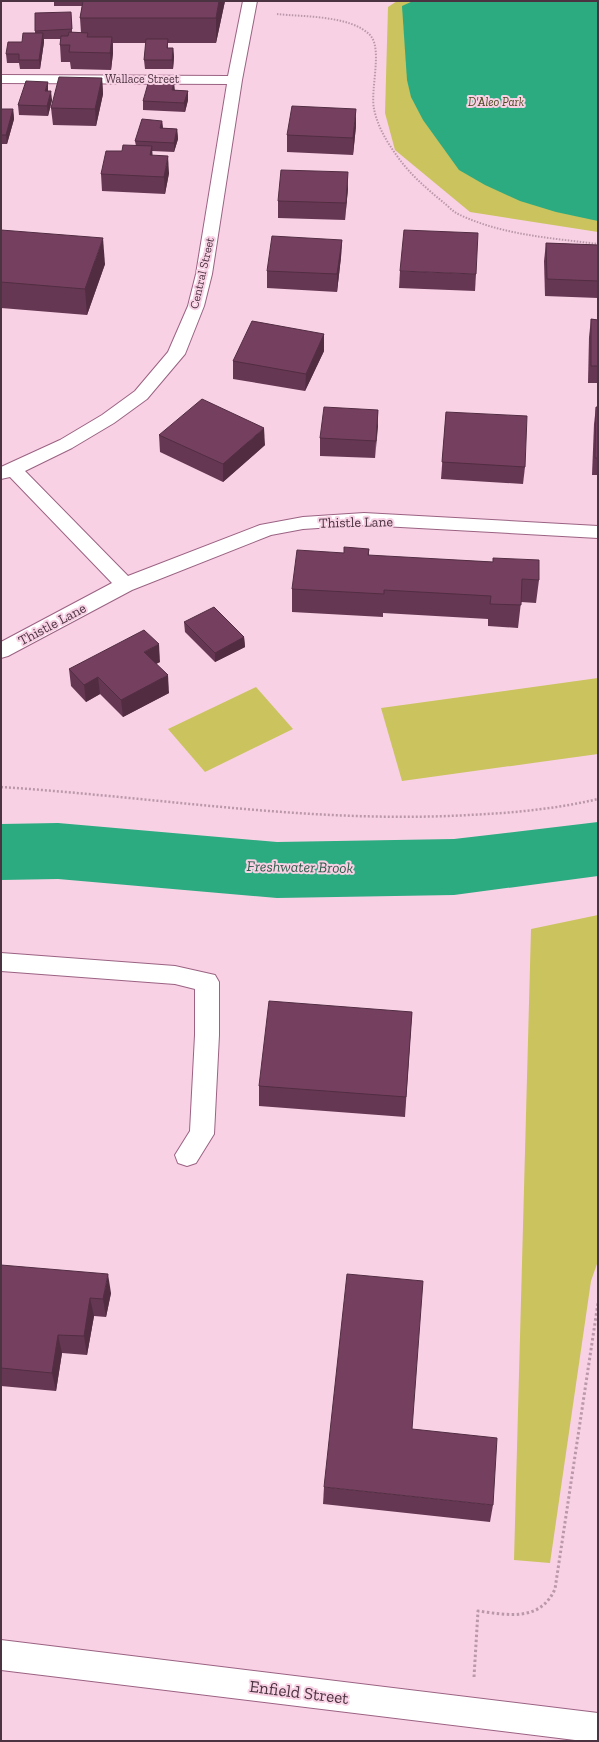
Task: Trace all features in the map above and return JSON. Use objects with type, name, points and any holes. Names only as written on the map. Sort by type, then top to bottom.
[{"type":"street","name":"Central Street","points":[[7,471],[66,444],[108,419],[141,395],[176,354],[196,306],[204,274],[235,80],[250,1]]},
{"type":"street","name":"Wallace Street","points":[[1,79],[235,80]]},
{"type":"street","points":[[7,471],[125,586]]},
{"type":"street","name":"Thistle Lane","points":[[1,651],[125,586],[267,529],[303,523],[364,519],[598,532]]},
{"type":"street","points":[[1,962],[175,975],[207,982],[207,1035],[202,1134],[187,1155]]},
{"type":"street","name":"Enfield Street","points":[[1,1655],[598,1728]]},
{"type":"path","points":[[274,14],[342,21],[360,28],[371,36],[376,49],[373,95],[374,109],[384,138],[394,154],[419,182],[458,214],[489,226],[516,233],[598,244]]},
{"type":"path","points":[[1,787],[253,811],[403,819],[443,818],[511,812],[546,808],[598,799]]},
{"type":"path","points":[[473,1712],[478,1611],[509,1615],[524,1614],[536,1610],[548,1603],[555,1589],[598,1303]]},
{"type":"green space","name":"D'Aleo Park","points":[[397,1],[598,1],[598,232],[470,212],[395,150],[385,113],[388,7]]},
{"type":"green space","points":[[598,678],[598,754],[402,781],[381,708]]},
{"type":"green space","points":[[256,687],[293,729],[205,772],[168,729]]},
{"type":"green space","points":[[598,915],[598,1261],[591,1281],[550,1563],[514,1560],[531,929]]},
{"type":"shaded area","name":"D'Aleo Park","points":[[413,1],[598,1],[598,221],[556,212],[520,201],[485,185],[459,170],[423,120],[411,97],[407,80],[402,6]]},
{"type":"building","points":[[83,1],[219,1],[216,18],[80,18]]},
{"type":"building","points":[[71,12],[72,29],[35,31],[35,13]]},
{"type":"building","points":[[69,32],[88,33],[87,37],[112,37],[110,53],[69,52],[70,45],[60,45],[61,36],[68,36]]},
{"type":"building","points":[[23,33],[43,33],[39,60],[19,60],[19,54],[6,54],[8,42],[22,42]]},
{"type":"building","points":[[146,39],[168,39],[167,48],[173,48],[172,60],[144,60]]},
{"type":"building","points":[[59,77],[102,78],[95,109],[51,108]]},
{"type":"building","points":[[149,80],[174,82],[172,90],[188,91],[184,103],[143,101]]},
{"type":"building","points":[[26,81],[48,82],[45,91],[51,91],[47,106],[18,105]]},
{"type":"building","points":[[292,106],[356,109],[353,138],[287,135]]},
{"type":"building","points":[[1,109],[13,109],[6,135],[1,135]]},
{"type":"building","points":[[142,119],[162,121],[160,128],[177,129],[174,143],[135,141]]},
{"type":"building","points":[[123,145],[152,146],[150,155],[168,156],[164,177],[101,174],[106,151],[122,151]]},
{"type":"building","points":[[281,170],[348,172],[346,203],[278,201]]},
{"type":"building","points":[[1,230],[103,238],[85,289],[1,282]]},
{"type":"building","points":[[404,230],[478,233],[476,274],[400,271]]},
{"type":"building","points":[[272,236],[342,240],[337,274],[267,271]]},
{"type":"building","points":[[546,243],[598,245],[598,281],[547,279]]},
{"type":"building","points":[[591,319],[598,320],[598,366],[591,366]]},
{"type":"building","points":[[252,321],[324,334],[306,374],[233,361]]},
{"type":"building","points":[[202,399],[264,428],[223,464],[159,435]]},
{"type":"building","points":[[324,407],[378,410],[376,441],[320,438]]},
{"type":"building","points":[[596,407],[598,407],[598,458],[595,458]]},
{"type":"building","points":[[446,412],[527,416],[525,467],[442,462]]},
{"type":"building","points":[[344,547],[369,549],[368,555],[493,562],[493,558],[539,560],[539,580],[522,579],[521,605],[490,604],[491,596],[384,590],[384,594],[292,589],[297,550],[344,553]]},
{"type":"building","points":[[214,607],[244,637],[215,653],[184,622]]},
{"type":"building","points":[[144,630],[159,644],[144,652],[168,675],[121,700],[98,677],[84,685],[69,669]]},
{"type":"building","points":[[269,1001],[412,1012],[406,1097],[259,1086]]},
{"type":"building","points":[[1,1265],[108,1274],[103,1299],[90,1298],[84,1336],[58,1335],[52,1373],[1,1368]]},
{"type":"building","points":[[347,1274],[423,1281],[412,1429],[497,1438],[493,1505],[324,1487]]},
{"type":"waterway","name":"Freshwater Brook","points":[[1,852],[58,851],[277,870],[454,867],[598,849]]}]
